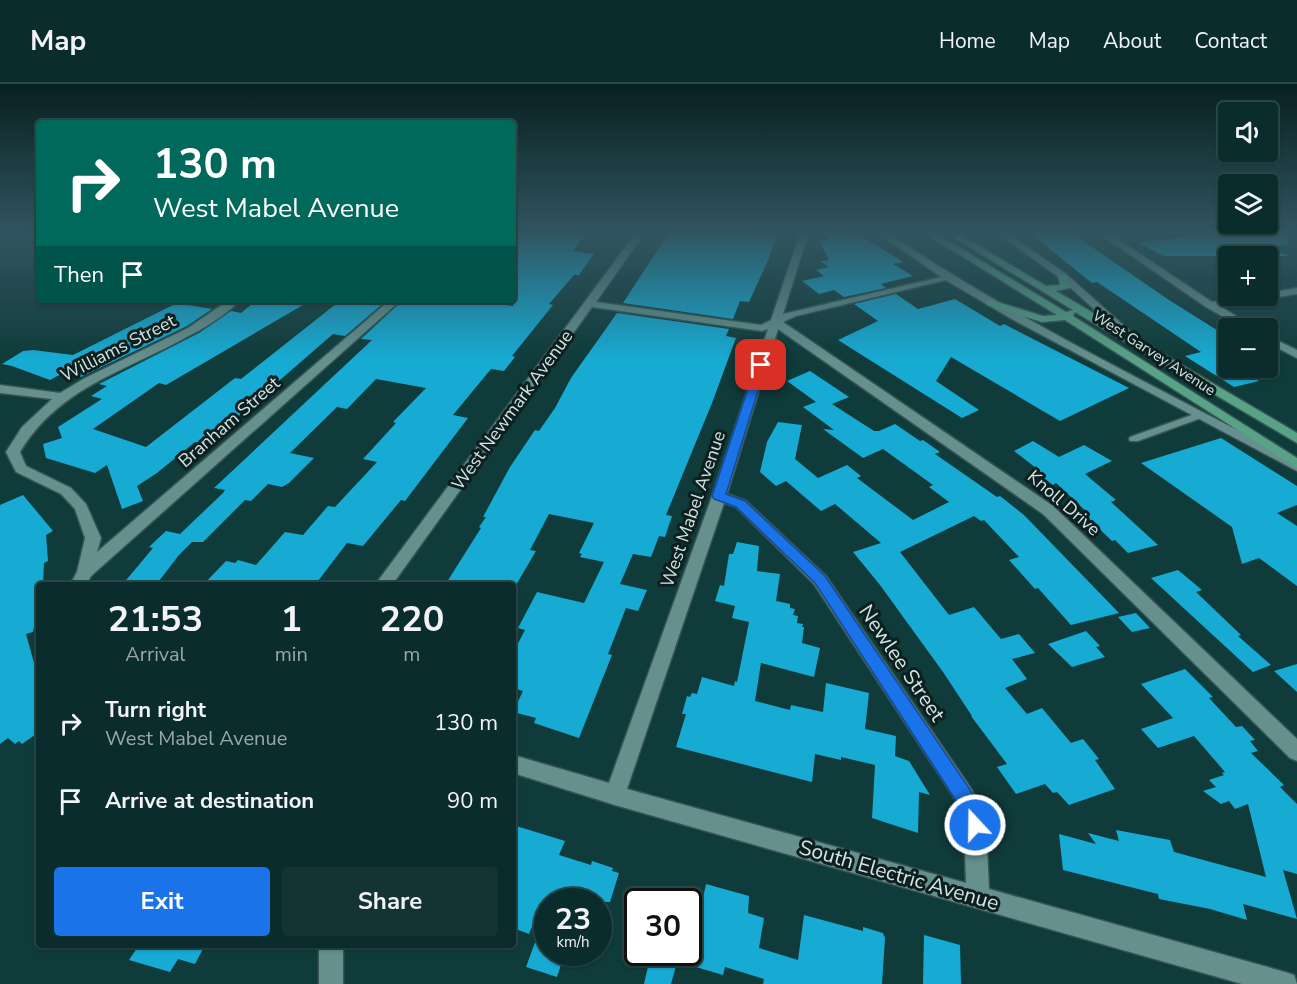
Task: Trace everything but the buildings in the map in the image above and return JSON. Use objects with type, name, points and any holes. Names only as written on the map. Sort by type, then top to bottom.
[{"type":"main road","name":"West Garvey Avenue","points":[[999,276],[1297,466]]},
{"type":"main road","points":[[1012,276],[1022,282],[1043,288],[1065,288]]},
{"type":"main road","name":"West Garvey Avenue","points":[[1023,276],[1297,439]]},
{"type":"main road","points":[[991,303],[1042,319],[1058,319],[1078,310],[1072,294],[1065,288],[1063,276]]},
{"type":"street","name":"West Newmark Avenue","points":[[385,582],[609,276]]},
{"type":"street","name":"West Mabel Avenue","points":[[615,795],[718,496],[790,276]]},
{"type":"street","points":[[1063,276],[1136,342]]},
{"type":"street","points":[[1167,276],[1233,318]]},
{"type":"street","points":[[589,304],[762,328],[792,314],[947,277],[991,303],[1297,466]]},
{"type":"street","points":[[1210,305],[1297,291]]},
{"type":"street","name":"Williams Street","points":[[81,578],[93,538],[81,507],[66,491],[21,469],[13,452],[21,435],[62,397],[101,374],[185,334],[231,303]]},
{"type":"street","name":"Branham Street","points":[[81,578],[393,303]]},
{"type":"street","name":"Knoll Drive","points":[[775,322],[1048,510],[1297,752]]},
{"type":"street","points":[[1278,345],[1297,356]]},
{"type":"street","points":[[0,389],[62,397]]},
{"type":"street","name":"Newlee Street","points":[[718,496],[741,504],[820,580],[964,797],[975,825],[978,896]]},
{"type":"street","name":"South Electric Avenue","points":[[516,765],[615,795],[1285,984]]},
{"type":"street","points":[[330,984],[331,948]]},
{"type":"lane","points":[[1134,439],[1200,415]]},
{"type":"route","points":[[761,365],[718,496],[741,504],[820,580],[964,797],[972,811],[975,825]]}]
